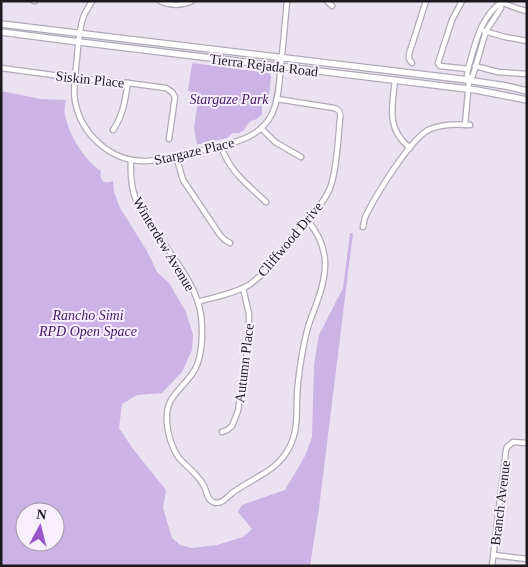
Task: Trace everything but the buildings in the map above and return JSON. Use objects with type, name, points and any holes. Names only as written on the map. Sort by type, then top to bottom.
[{"type":"main road","name":"Tierra Rejada Road","points":[[1,24],[470,81],[527,91]]},
{"type":"main road","name":"Tierra Rejada Road","points":[[1,32],[468,89],[527,100]]},
{"type":"street","name":"Stargaze Place","points":[[91,1],[84,16],[78,42],[74,78],[75,101],[78,112],[87,131],[102,147],[131,160],[154,161],[240,141],[248,138],[261,128],[271,115],[277,99],[287,1]]},
{"type":"street","points":[[160,1],[173,6],[192,1]]},
{"type":"street","points":[[327,1],[332,6]]},
{"type":"street","points":[[412,63],[409,59],[409,54],[426,1]]},
{"type":"street","points":[[462,1],[452,20],[438,63],[440,66],[468,69]]},
{"type":"street","points":[[470,81],[467,75],[468,69],[480,29],[496,5],[501,2]]},
{"type":"street","points":[[501,2],[527,11]]},
{"type":"street","points":[[363,227],[365,217],[390,175],[422,134],[434,128],[448,125],[468,125],[468,89],[470,81],[486,32],[501,8],[501,2]]},
{"type":"street","points":[[480,29],[505,37],[527,41]]},
{"type":"street","points":[[475,66],[498,72],[527,74]]},
{"type":"street","name":"Siskin Place","points":[[1,68],[166,88],[175,97],[169,139]]},
{"type":"street","points":[[395,80],[392,122],[396,134],[410,148]]},
{"type":"street","points":[[113,130],[119,122],[128,83]]},
{"type":"street","name":"Cliffwood Drive","points":[[198,302],[243,288],[256,280],[308,221],[327,195],[333,180],[341,115],[338,109],[277,99]]},
{"type":"street","points":[[261,128],[275,142],[301,157]]},
{"type":"street","points":[[221,146],[234,172],[266,202]]},
{"type":"street","points":[[176,156],[180,173],[186,186],[220,235],[230,243]]},
{"type":"street","name":"Winterdew Avenue","points":[[131,160],[131,183],[136,202],[186,275],[198,302],[202,329],[199,358],[193,374],[176,392],[170,402],[167,418],[169,436],[174,450],[200,479],[211,501],[219,503],[224,501],[236,490],[274,468],[285,455],[294,436],[297,420],[298,385],[305,340],[322,286],[325,264],[321,241],[308,221]]},
{"type":"street","name":"Autumn Place","points":[[222,432],[232,426],[238,411],[249,340],[249,314],[243,288]]},
{"type":"street","name":"Branch Avenue","points":[[492,566],[507,446],[512,442],[527,443]]},
{"type":"street","points":[[494,555],[527,560]]},
{"type":"green space","name":"Stargaze Park","points":[[193,63],[270,74],[269,95],[262,101],[262,114],[257,119],[251,121],[239,133],[233,133],[227,138],[197,144],[194,128],[199,93],[188,91]]},
{"type":"green space","name":"Rancho Simi RPD Open Space","points":[[1,91],[41,99],[66,100],[65,115],[74,139],[83,154],[101,171],[103,181],[113,181],[114,192],[120,208],[147,251],[157,272],[169,283],[186,312],[193,335],[192,350],[182,372],[162,393],[137,395],[122,404],[119,428],[133,449],[166,490],[163,508],[172,538],[180,545],[192,548],[217,545],[243,537],[252,529],[238,512],[242,505],[285,490],[305,456],[312,437],[314,365],[319,335],[343,288],[350,233],[353,233],[310,566],[1,566]]}]
